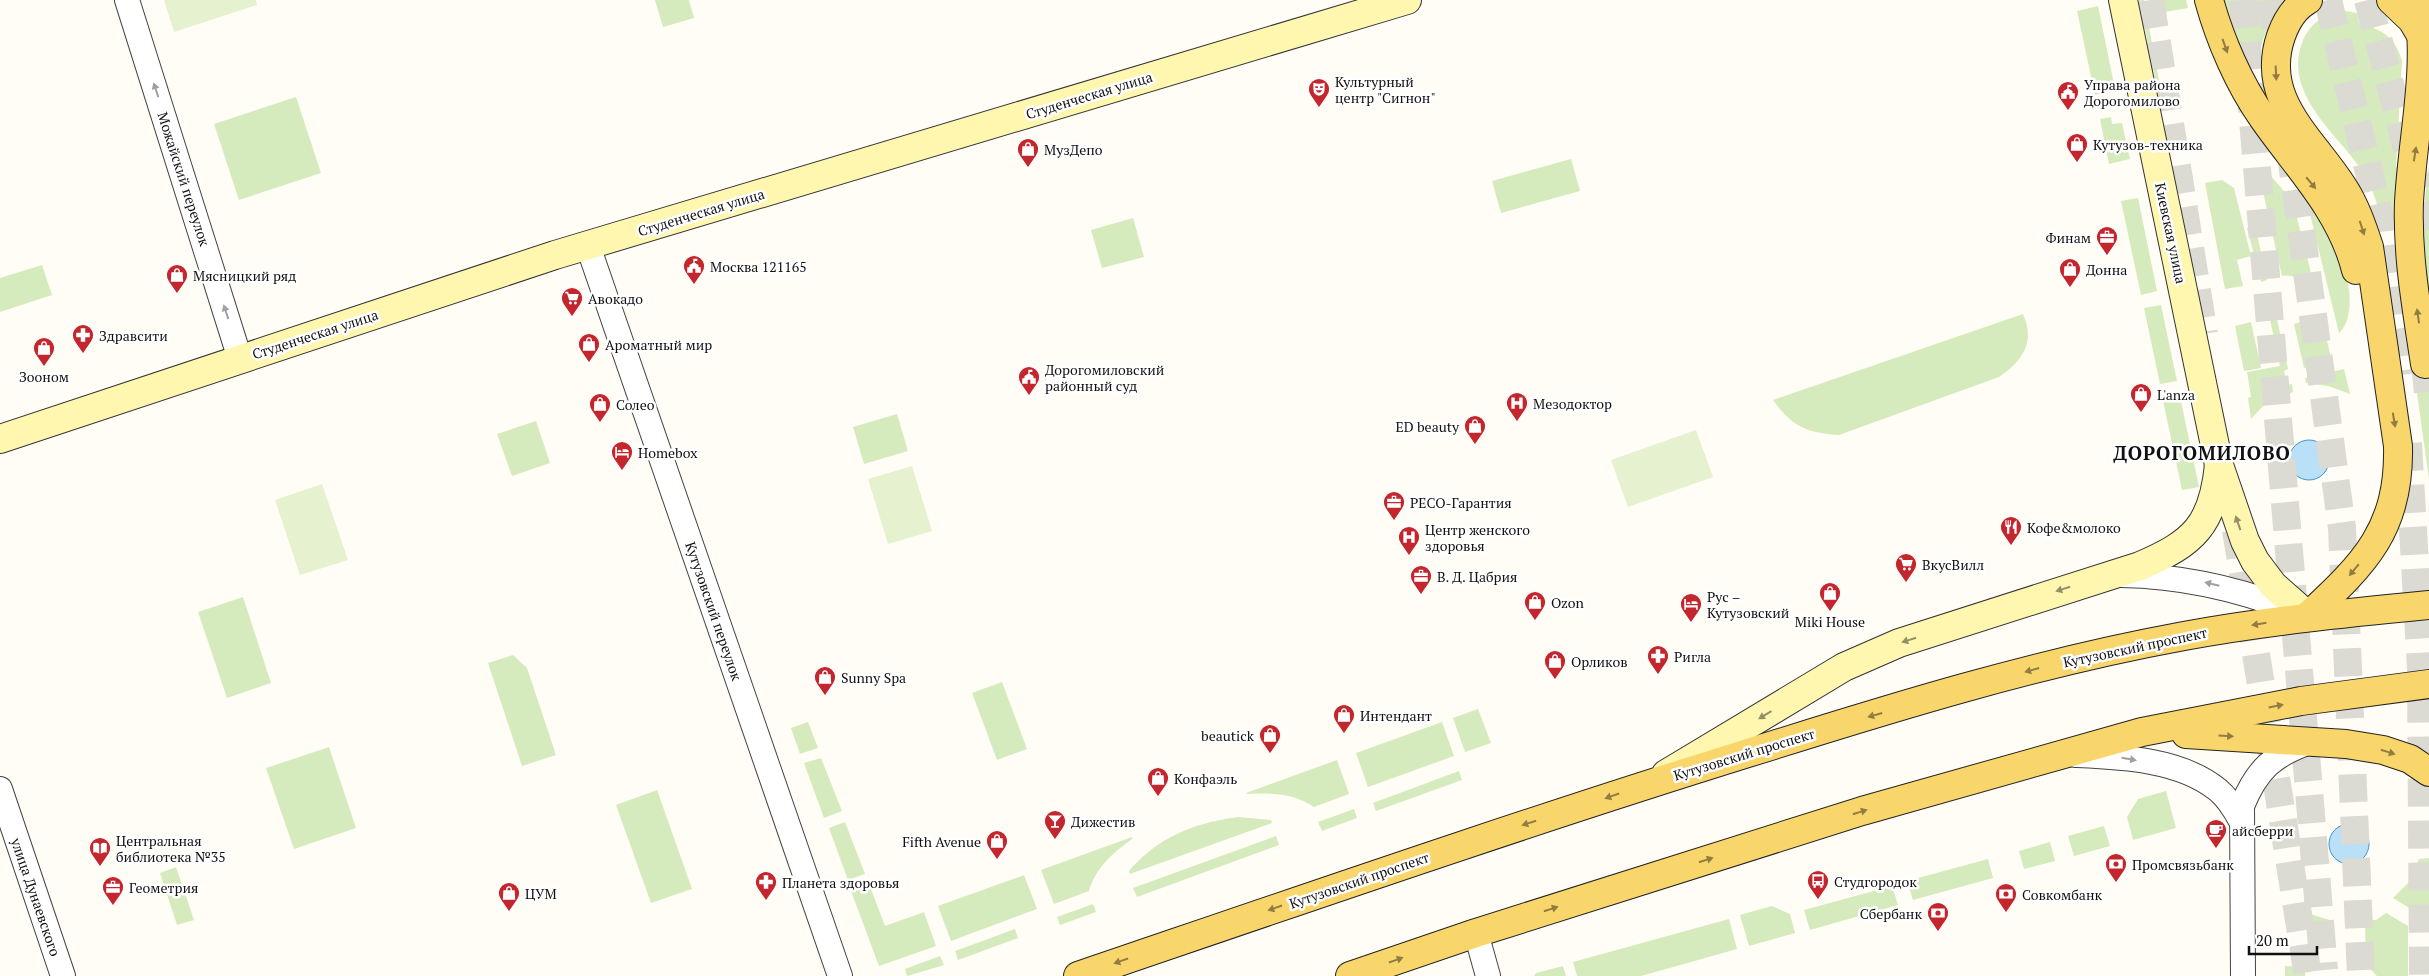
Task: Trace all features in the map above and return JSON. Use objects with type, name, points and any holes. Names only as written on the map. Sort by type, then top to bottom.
[{"type":"main road","points":[[2209,0],[2230,58],[2261,116],[2303,174],[2327,202],[2342,228],[2386,372]]},
{"type":"main road","points":[[2308,0],[2292,14],[2284,28],[2278,46],[2275,71],[2278,90],[2290,114],[2343,188],[2359,219],[2368,246],[2398,446],[2399,475],[2394,502],[2384,528],[2368,553],[2341,585],[2308,616]]},
{"type":"main road","points":[[2391,0],[2412,20],[2428,47]]},
{"type":"main road","points":[[2418,0],[2428,47],[2427,80],[2414,160],[2408,231],[2410,262],[2424,364]]},
{"type":"main road","name":"Кутузовский проспект","points":[[1078,976],[1649,784],[1833,726],[2058,663],[2184,636],[2308,616],[2429,605]]},
{"type":"main road","points":[[1350,976],[1476,933],[1862,811],[2142,732],[2301,701],[2429,684]]},
{"type":"main road","points":[[2142,732],[2346,744],[2384,750],[2410,759],[2429,772]]},
{"type":"street","name":"Можайский переулок","points":[[127,0],[240,359]]},
{"type":"street","name":"Студенческая улица","points":[[0,439],[588,246],[1407,0]]},
{"type":"street","name":"Киевская улица","points":[[2123,0],[2219,465],[2244,541],[2255,561],[2273,585],[2308,616]]},
{"type":"street","name":"Кутузовский переулок","points":[[588,246],[840,976]]},
{"type":"street","name":"Киевская улица","points":[[1649,784],[1844,667],[1899,643],[2140,566],[2168,554],[2189,538],[2203,522],[2213,505],[2219,465]]},
{"type":"street","points":[[2110,575],[2156,576],[2204,582],[2259,596],[2308,616]]},
{"type":"street","points":[[2243,976],[2242,806],[2251,783],[2267,764],[2286,751],[2310,742]]},
{"type":"street","points":[[2064,754],[2119,757],[2161,765],[2199,778],[2218,791],[2232,805],[2241,821]]},
{"type":"street","name":"улица Дунаевского","points":[[0,789],[63,976]]},
{"type":"street","points":[[1476,933],[1488,976]]},
{"type":"green space","points":[[164,0],[256,0],[257,5],[174,32]]},
{"type":"green space","points":[[655,0],[689,0],[694,18],[663,27]]},
{"type":"green space","points":[[2139,0],[2144,0],[2160,86],[2157,87]]},
{"type":"green space","points":[[2163,0],[2186,0],[2188,8],[2165,12]]},
{"type":"green space","points":[[2223,0],[2288,0],[2277,13],[2269,27],[2260,49],[2259,58],[2246,60],[2229,21]]},
{"type":"green space","points":[[2098,6],[2114,84],[2105,86],[2106,93],[2095,95],[2077,11]]},
{"type":"green space","points":[[2340,10],[2357,13],[2359,23],[2374,28],[2386,35],[2396,46],[2402,61],[2396,167],[2401,168],[2396,229],[2384,230],[2376,200],[2367,179],[2316,113],[2306,97],[2300,80],[2298,62],[2305,36],[2317,22],[2327,15]]},
{"type":"green space","points":[[296,97],[321,173],[239,200],[214,124]]},
{"type":"green space","points":[[2111,117],[2112,124],[2122,123],[2130,159],[2109,164],[2100,119]]},
{"type":"green space","points":[[1571,159],[1580,191],[1501,213],[1492,181]]},
{"type":"green space","points":[[2429,165],[2429,306],[2421,232]]},
{"type":"green space","points":[[2271,176],[2293,202],[2312,277],[2282,276],[2261,183]]},
{"type":"green space","points":[[2222,180],[2234,188],[2251,256],[2237,260],[2243,286],[2225,289],[2205,183]]},
{"type":"green space","points":[[2138,198],[2157,291],[2141,295],[2121,201]]},
{"type":"green space","points":[[2312,208],[2330,233],[2345,269],[2350,306],[2347,321],[2339,333],[2309,210]]},
{"type":"green space","points":[[1133,218],[1144,257],[1102,268],[1091,230]]},
{"type":"green space","points":[[2255,225],[2267,280],[2261,282],[2247,228]]},
{"type":"green space","points":[[42,265],[52,295],[0,312],[0,278]]},
{"type":"green space","points":[[2161,305],[2177,381],[2160,384],[2144,308]]},
{"type":"green space","points":[[2023,314],[2028,333],[2024,350],[2014,364],[1999,377],[1839,435],[1818,432],[1802,427],[1787,417],[1773,400]]},
{"type":"green space","points":[[2269,315],[2276,315],[2288,369],[2284,371],[2287,385],[2292,384],[2293,392],[2264,405],[2251,419],[2248,398],[2251,397],[2247,372],[2280,366]]},
{"type":"green space","points":[[2321,315],[2332,362],[2304,368],[2294,324]]},
{"type":"green space","points":[[2251,322],[2261,368],[2244,371],[2235,326]]},
{"type":"green space","points":[[2429,363],[2429,479],[2413,365]]},
{"type":"green space","points":[[2344,369],[2350,394],[2328,386],[2306,383],[2305,378]]},
{"type":"green space","points":[[2179,392],[2199,487],[2182,490],[2162,396]]},
{"type":"green space","points":[[897,414],[908,451],[864,464],[853,427]]},
{"type":"green space","points":[[536,421],[550,463],[512,476],[497,434]]},
{"type":"green space","points":[[1696,430],[1713,477],[1628,507],[1611,460]]},
{"type":"green space","points":[[912,466],[932,531],[888,544],[868,479]]},
{"type":"green space","points":[[322,484],[348,560],[300,575],[275,500]]},
{"type":"green space","points":[[243,597],[271,683],[227,698],[198,612]]},
{"type":"green space","points":[[513,655],[527,668],[556,755],[522,766],[488,663]]},
{"type":"green space","points":[[1002,682],[1027,749],[997,760],[972,693]]},
{"type":"green space","points":[[1478,709],[1491,743],[1465,752],[1453,718]]},
{"type":"green space","points":[[808,722],[818,748],[800,754],[791,728]]},
{"type":"green space","points":[[1442,722],[1454,756],[1368,787],[1356,753]]},
{"type":"green space","points":[[329,747],[356,828],[294,849],[266,768]]},
{"type":"green space","points":[[821,758],[842,811],[824,818],[804,763]]},
{"type":"green space","points":[[1337,760],[1349,794],[1314,807],[1290,796],[1246,793]]},
{"type":"green space","points":[[1459,771],[1462,780],[1376,811],[1373,803]]},
{"type":"green space","points":[[657,790],[692,889],[651,903],[616,805]]},
{"type":"green space","points":[[2166,791],[2176,828],[2133,840],[2127,817],[2138,799]]},
{"type":"green space","points":[[1354,809],[1357,818],[1322,831],[1318,822]]},
{"type":"green space","points":[[1238,817],[1271,820],[1272,823],[1130,874],[1129,871],[1152,849],[1178,834],[1206,823]]},
{"type":"green space","points":[[845,822],[865,874],[848,880],[829,828]]},
{"type":"green space","points":[[2104,826],[2110,846],[2074,856],[2068,836]]},
{"type":"green space","points":[[1276,836],[1279,845],[1137,897],[1133,888]]},
{"type":"green space","points":[[1132,837],[1101,868],[1092,882],[1089,891],[1054,904],[1041,870]]},
{"type":"green space","points":[[2050,842],[2055,861],[2024,869],[2019,851]]},
{"type":"green space","points":[[2429,858],[2429,920],[2393,898],[2408,883],[2419,859]]},
{"type":"green space","points":[[1988,859],[1993,878],[1913,900],[1907,881]]},
{"type":"green space","points":[[176,867],[194,920],[177,925],[160,873]]},
{"type":"green space","points":[[1024,875],[1037,909],[951,941],[938,906]]},
{"type":"green space","points":[[869,884],[885,926],[924,912],[936,946],[879,966],[851,891]]},
{"type":"green space","points":[[1892,886],[1898,905],[1810,930],[1804,910]]},
{"type":"green space","points":[[1093,904],[1096,912],[1060,925],[1057,917]]},
{"type":"green space","points":[[1772,906],[1790,914],[1795,933],[1749,946],[1740,915]]},
{"type":"green space","points":[[2386,913],[2408,926],[2408,976],[2377,976],[2366,965],[2365,920],[2376,920]]},
{"type":"green space","points":[[2310,914],[2333,921],[2334,940],[2320,942],[2311,951]]},
{"type":"green space","points":[[1729,919],[1737,949],[1641,976],[1577,976],[1573,962]]},
{"type":"green space","points":[[1015,929],[1018,938],[958,960],[955,951]]},
{"type":"green space","points":[[940,956],[944,965],[907,976],[905,969]]},
{"type":"green space","points":[[1563,966],[1566,976],[1534,976],[1536,973]]},
{"type":"green space","points":[[2285,966],[2305,967],[2305,976],[2285,976]]},
{"type":"water","points":[[2313,440],[2320,443],[2326,449],[2329,460],[2328,468],[2320,477],[2313,480],[2305,480],[2298,477],[2290,468],[2289,456],[2292,449],[2301,441]]},
{"type":"water","points":[[2353,824],[2360,827],[2366,833],[2369,844],[2368,852],[2360,861],[2353,864],[2345,864],[2338,861],[2330,852],[2329,840],[2332,833],[2341,825]]},
{"type":"tunnel","points":[[2150,0],[2204,334]]},
{"type":"tunnel","points":[[2243,0],[2324,970]]},
{"type":"tunnel","points":[[2271,0],[2278,55]]},
{"type":"tunnel","points":[[2328,0],[2381,223],[2401,375]]},
{"type":"tunnel","points":[[2368,0],[2429,234]]},
{"type":"tunnel","points":[[2290,148],[2342,528],[2361,976]]},
{"type":"tunnel","points":[[2425,364],[2429,403]]},
{"type":"tunnel","points":[[2408,443],[2421,669],[2423,976]]},
{"type":"tunnel","points":[[2236,530],[2308,976]]},
{"type":"place","name":"Культурный центр \"Сигнон\"","points":[[1319,108]]},
{"type":"place","name":"Управа района Дорогомилово","points":[[2068,111]]},
{"type":"place","name":"Кутузов-техника","points":[[2077,163]]},
{"type":"place","name":"МузДепо","points":[[1028,168]]},
{"type":"place","name":"Финам","points":[[2107,256]]},
{"type":"place","name":"Москва 121165","points":[[694,285]]},
{"type":"place","name":"Донна","points":[[2070,288]]},
{"type":"place","name":"Мясницкий ряд","points":[[177,294]]},
{"type":"place","name":"Авокадо","points":[[572,317]]},
{"type":"place","name":"Здравсити","points":[[83,354]]},
{"type":"place","name":"Ароматный мир","points":[[589,363]]},
{"type":"place","name":"Зооном","points":[[44,367]]},
{"type":"place","name":"Дорогомиловский районный суд","points":[[1029,396]]},
{"type":"place","name":"L'anza","points":[[2141,413]]},
{"type":"place","name":"Мезодоктор","points":[[1517,422]]},
{"type":"place","name":"Солео","points":[[600,423]]},
{"type":"place","name":"ED beauty","points":[[1475,445]]},
{"type":"place","name":"Homebox","points":[[622,471]]},
{"type":"place","name":"РЕСО-Гарантия","points":[[1394,521]]},
{"type":"place","name":"Кофе&молоко","points":[[2011,546]]},
{"type":"place","name":"Центр женского здоровья","points":[[1409,556]]},
{"type":"place","name":"ВкусВилл","points":[[1906,583]]},
{"type":"place","name":"В. Д. Цабрия","points":[[1421,595]]},
{"type":"place","name":"Miki House","points":[[1830,612]]},
{"type":"place","name":"Ozon","points":[[1535,621]]},
{"type":"place","name":"Рус – Кутузовский","points":[[1691,623]]},
{"type":"place","name":"Ригла","points":[[1658,675]]},
{"type":"place","name":"Орликов","points":[[1555,680]]},
{"type":"place","name":"Sunny Spa","points":[[825,696]]},
{"type":"place","name":"Интендант","points":[[1344,734]]},
{"type":"place","name":"beautick","points":[[1270,754]]},
{"type":"place","name":"Конфаэль","points":[[1158,797]]},
{"type":"place","name":"Дижестив","points":[[1055,840]]},
{"type":"place","name":"айсберри","points":[[2216,849]]},
{"type":"place","name":"Fifth Avenue","points":[[997,860]]},
{"type":"place","name":"Центральная библиотека №35","points":[[100,867]]},
{"type":"place","name":"Промсвязьбанк","points":[[2116,883]]},
{"type":"place","name":"Студгородок","points":[[1818,900]]},
{"type":"place","name":"Планета здоровья","points":[[766,901]]},
{"type":"place","name":"Геометрия","points":[[113,906]]},
{"type":"place","name":"ЦУМ","points":[[509,912]]},
{"type":"place","name":"Совкомбанк","points":[[2006,913]]},
{"type":"place","name":"Сбербанк","points":[[1938,932]]},
{"type":"district","name":"ДОРОГОМИЛОВО","points":[[2202,452]]}]
